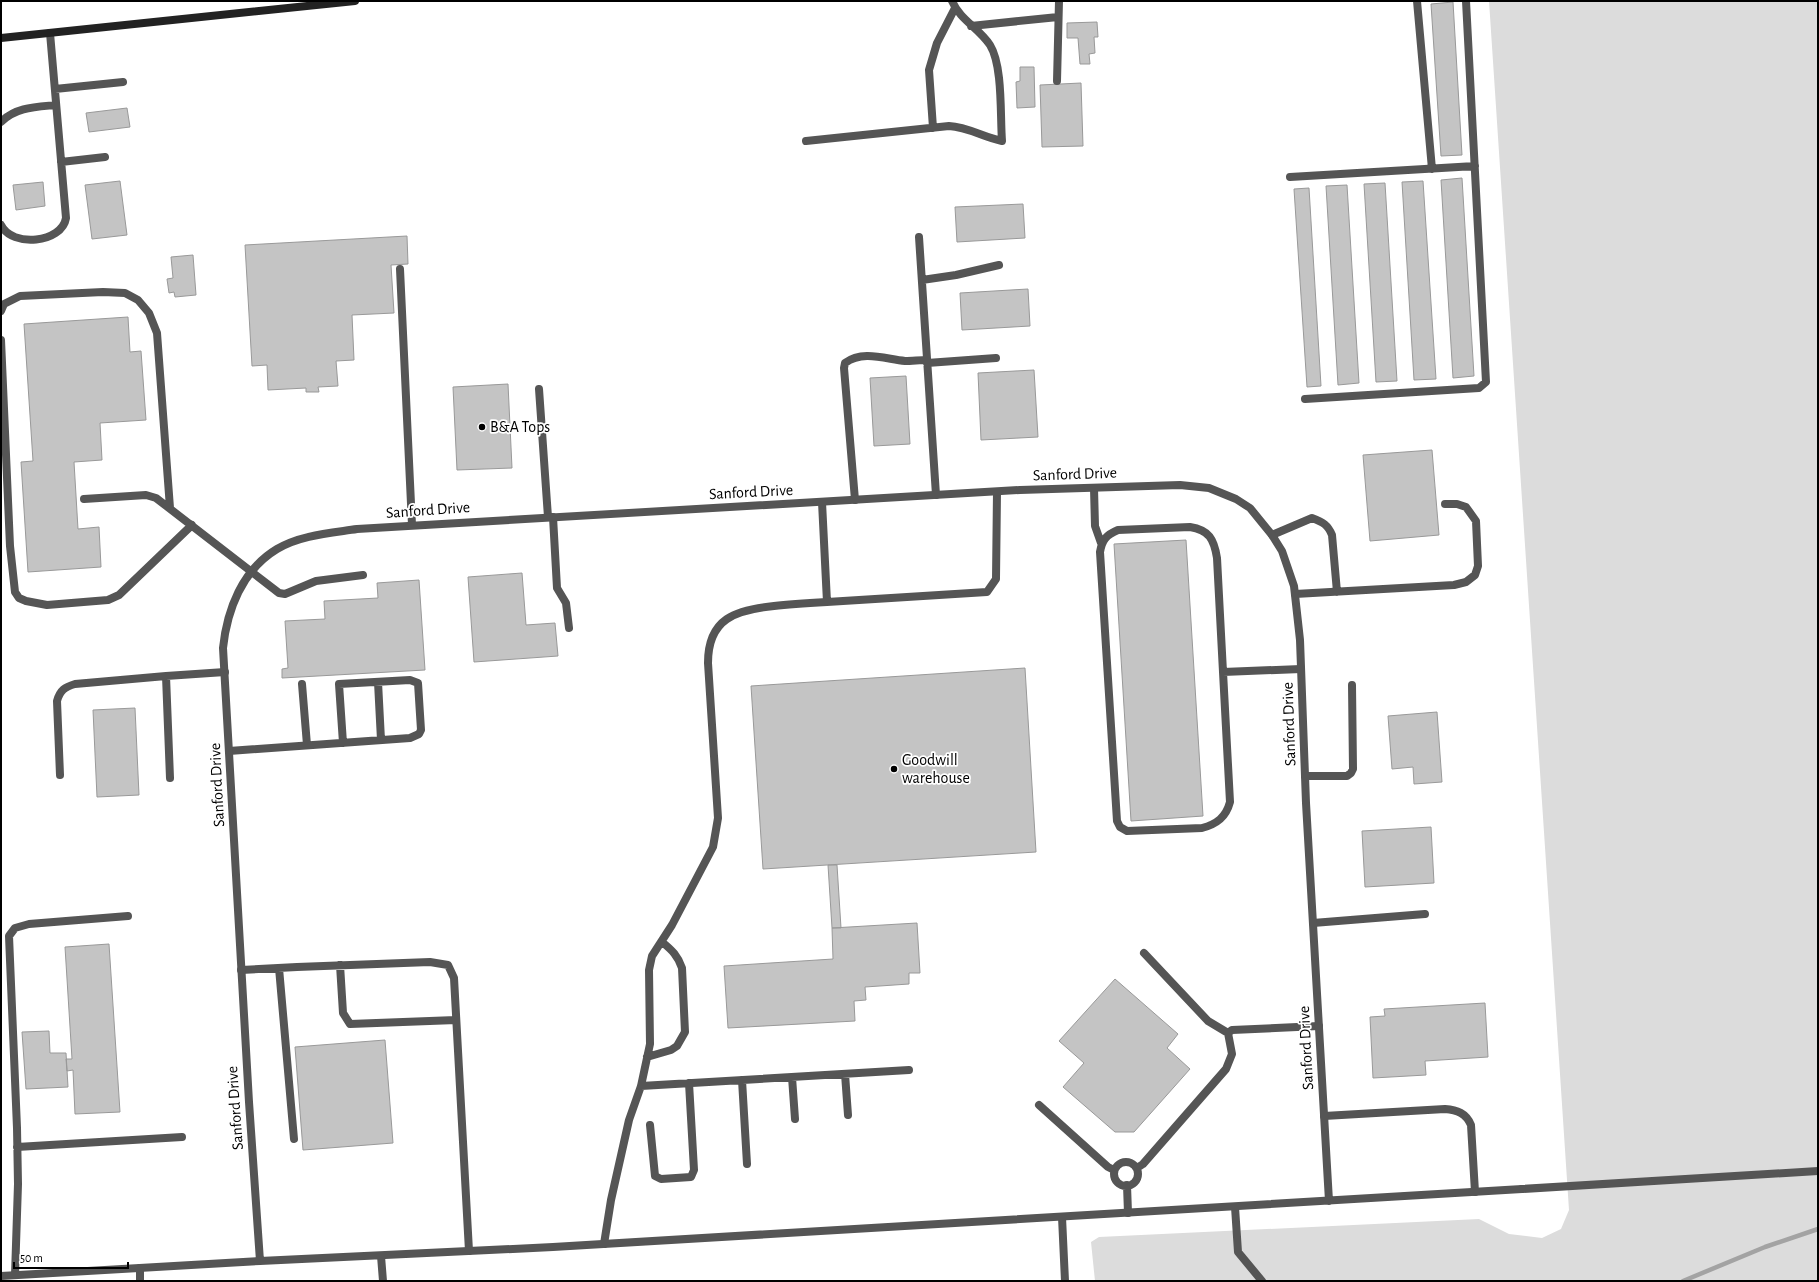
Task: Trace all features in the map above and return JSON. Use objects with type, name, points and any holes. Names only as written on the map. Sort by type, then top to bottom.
[{"type":"street","points":[[1,38],[355,1]]},
{"type":"street","points":[[1057,81],[1059,1]]},
{"type":"street","points":[[1417,1],[1432,169]]},
{"type":"street","points":[[1305,399],[1479,388],[1486,382],[1466,1]]},
{"type":"street","points":[[806,141],[933,128],[960,127],[991,139],[1002,141],[997,60],[990,44],[971,26],[954,4],[937,43],[930,70],[933,128]]},
{"type":"street","points":[[971,26],[1058,17]]},
{"type":"street","points":[[1,225],[4,233],[14,238],[36,240],[60,231],[65,224],[66,218],[50,33]]},
{"type":"street","points":[[55,90],[123,82]]},
{"type":"street","points":[[1,122],[12,113],[23,109],[56,105]]},
{"type":"street","points":[[61,162],[105,157]]},
{"type":"street","points":[[1290,177],[1475,166]]},
{"type":"street","points":[[919,237],[936,495]]},
{"type":"street","points":[[922,280],[956,275],[999,265]]},
{"type":"street","points":[[400,269],[412,525]]},
{"type":"street","points":[[1,311],[4,304],[20,296],[104,292],[125,293],[138,300],[149,313],[156,333],[170,508]]},
{"type":"street","points":[[1,340],[10,546],[13,583],[15,592],[19,598],[33,604],[47,605],[108,600],[113,598],[119,595],[192,525]]},
{"type":"street","points":[[855,500],[844,368],[845,362],[850,359],[860,357],[883,357],[906,361],[996,358]]},
{"type":"street","points":[[539,388],[557,588],[566,604],[570,628]]},
{"type":"street","name":"Sanford Drive","points":[[260,1261],[241,970],[223,648],[229,612],[236,596],[252,571],[265,557],[278,548],[317,535],[357,529],[936,495],[1180,485],[1209,488],[1236,499],[1250,508],[1272,535],[1282,551],[1294,586],[1301,669],[1305,776],[1329,1201]]},
{"type":"street","points":[[1094,488],[1095,526],[1101,543],[1100,552],[1117,821],[1120,827],[1127,831],[1202,828],[1213,825],[1222,819],[1228,812],[1230,802],[1216,549],[1208,534],[1199,528],[1190,527],[1118,530],[1108,534],[1101,543]]},
{"type":"street","points":[[604,1244],[611,1200],[629,1120],[641,1086],[650,1044],[649,970],[652,956],[662,942],[704,866],[713,847],[716,834],[718,818],[708,663],[708,648],[711,638],[719,626],[738,612],[756,608],[987,592],[996,579],[996,492]]},
{"type":"street","points":[[84,499],[146,495],[156,498],[279,593],[285,594],[316,581],[364,575]]},
{"type":"street","points":[[822,502],[827,602]]},
{"type":"street","points":[[1295,594],[1454,586],[1466,582],[1475,575],[1478,566],[1476,521],[1466,507],[1458,504],[1445,504]]},
{"type":"street","points":[[1272,535],[1312,518],[1322,522],[1329,528],[1332,535],[1337,592]]},
{"type":"street","points":[[1223,672],[1301,669]]},
{"type":"street","points":[[60,775],[57,701],[59,693],[66,687],[75,684],[224,672]]},
{"type":"street","points":[[166,676],[170,778]]},
{"type":"street","points":[[229,751],[307,745],[343,743],[410,738],[419,734],[421,730],[419,684],[416,681],[410,680],[339,684],[343,743]]},
{"type":"street","points":[[378,682],[381,740]]},
{"type":"street","points":[[302,684],[307,745]]},
{"type":"street","points":[[1305,776],[1347,776],[1354,769],[1352,685]]},
{"type":"street","points":[[1313,923],[1425,914]]},
{"type":"street","points":[[15,1275],[17,1147],[9,936],[15,928],[29,924],[128,916]]},
{"type":"street","points":[[647,1057],[671,1050],[677,1046],[685,1032],[682,968],[679,959],[673,951],[662,942]]},
{"type":"street","points":[[1136,1168],[1143,1164],[1226,1069],[1232,1054],[1228,1033],[1208,1021],[1144,952]]},
{"type":"street","points":[[241,970],[430,962],[448,965],[454,978],[467,1192],[469,1251]]},
{"type":"street","points":[[340,965],[343,1012],[350,1024],[456,1020]]},
{"type":"street","points":[[279,968],[294,1139]]},
{"type":"street","points":[[1228,1033],[1232,1030],[1319,1026]]},
{"type":"street","points":[[641,1086],[909,1070]]},
{"type":"street","points":[[845,1074],[848,1115]]},
{"type":"street","points":[[792,1077],[795,1119]]},
{"type":"street","points":[[742,1080],[747,1164]]},
{"type":"street","points":[[650,1125],[655,1176],[661,1179],[691,1176],[694,1170],[689,1083]]},
{"type":"street","points":[[1039,1105],[1108,1167],[1114,1170]]},
{"type":"street","points":[[1324,1116],[1445,1109],[1456,1110],[1468,1118],[1470,1125],[1475,1192]]},
{"type":"street","points":[[17,1147],[182,1137]]},
{"type":"street","points":[[1120,1163],[1131,1163],[1136,1168],[1138,1171],[1137,1178],[1132,1184],[1127,1186],[1117,1182],[1114,1170],[1120,1163]]},
{"type":"street","points":[[1,1276],[260,1261],[604,1244],[1818,1171]]},
{"type":"street","points":[[1127,1186],[1128,1213]]},
{"type":"street","points":[[1235,1207],[1238,1252],[1262,1281]]},
{"type":"street","points":[[1062,1217],[1065,1281]]},
{"type":"street","points":[[381,1256],[383,1281]]},
{"type":"street","points":[[140,1268],[140,1281]]},
{"type":"shaded area","points":[[1489,1],[1818,1],[1818,1281],[1095,1281],[1091,1242],[1099,1237],[1479,1219],[1509,1234],[1542,1238],[1561,1229],[1569,1210]]},
{"type":"building","points":[[1453,2],[1462,155],[1441,156],[1431,4]]},
{"type":"building","points":[[1097,22],[1098,37],[1094,37],[1095,53],[1089,54],[1090,64],[1080,64],[1078,38],[1067,38],[1067,23]]},
{"type":"building","points":[[1020,67],[1034,67],[1035,107],[1017,108],[1016,82],[1020,81]]},
{"type":"building","points":[[1081,83],[1083,146],[1042,147],[1040,85]]},
{"type":"building","points":[[127,108],[130,127],[89,132],[86,113]]},
{"type":"building","points":[[1462,178],[1474,376],[1453,378],[1441,180]]},
{"type":"building","points":[[120,181],[127,235],[92,239],[85,185]]},
{"type":"building","points":[[1423,181],[1436,379],[1414,380],[1402,182]]},
{"type":"building","points":[[43,182],[45,206],[16,210],[13,185]]},
{"type":"building","points":[[1385,183],[1397,381],[1376,382],[1364,184]]},
{"type":"building","points":[[1347,185],[1359,383],[1338,385],[1326,186]]},
{"type":"building","points":[[1309,188],[1321,386],[1307,387],[1294,189]]},
{"type":"building","points":[[1023,204],[1025,238],[957,242],[955,207]]},
{"type":"building","points":[[407,236],[408,264],[391,265],[394,313],[352,315],[354,360],[336,361],[338,386],[318,387],[319,392],[306,392],[306,388],[268,390],[267,365],[252,366],[245,245]]},
{"type":"building","points":[[193,255],[196,295],[175,297],[174,292],[169,293],[167,279],[173,278],[171,257]]},
{"type":"building","points":[[1028,289],[1030,326],[962,330],[960,293]]},
{"type":"building","points":[[128,317],[130,352],[141,351],[146,420],[100,423],[102,460],[74,462],[78,529],[99,527],[101,567],[28,572],[21,462],[33,461],[24,324]]},
{"type":"building","points":[[1034,370],[1038,437],[981,440],[978,373]]},
{"type":"building","points":[[906,376],[910,444],[874,446],[870,378]]},
{"type":"building","name":"B&A Tops","points":[[508,384],[512,468],[457,470],[453,387]]},
{"type":"building","points":[[1432,450],[1439,535],[1370,541],[1363,455]]},
{"type":"building","points":[[1186,540],[1203,816],[1131,821],[1114,544]]},
{"type":"building","points":[[522,573],[526,625],[555,623],[558,656],[474,662],[468,577]]},
{"type":"building","points":[[419,580],[425,670],[282,678],[282,669],[288,668],[285,621],[325,619],[324,601],[378,598],[377,583]]},
{"type":"building","name":"Goodwill warehouse","points":[[1025,668],[1036,852],[763,869],[751,686]]},
{"type":"building","points":[[135,708],[139,795],[97,797],[93,710]]},
{"type":"building","points":[[1437,712],[1442,782],[1414,784],[1413,767],[1392,769],[1388,716]]},
{"type":"building","points":[[1431,827],[1434,883],[1365,887],[1362,831]]},
{"type":"building","points":[[828,865],[837,865],[841,928],[832,928]]},
{"type":"building","points":[[917,923],[920,973],[909,973],[909,984],[865,987],[866,1000],[854,1001],[855,1021],[728,1028],[724,966],[833,959],[832,928]]},
{"type":"building","points":[[109,944],[120,1112],[75,1114],[73,1070],[67,1071],[66,1059],[72,1059],[65,947]]},
{"type":"building","points":[[1115,979],[1178,1034],[1167,1048],[1190,1069],[1134,1132],[1115,1132],[1063,1087],[1084,1063],[1059,1041]]},
{"type":"building","points":[[1485,1003],[1488,1057],[1425,1061],[1426,1075],[1373,1078],[1370,1017],[1385,1016],[1384,1009]]},
{"type":"building","points":[[49,1031],[50,1053],[66,1053],[68,1087],[26,1089],[22,1032]]},
{"type":"building","points":[[385,1040],[393,1143],[303,1150],[295,1047]]},
{"type":"waterway","points":[[1683,1281],[1765,1247],[1818,1229]]},
{"type":"place","name":"B&A Tops","points":[[482,427]]},
{"type":"place","name":"Goodwill warehouse","points":[[894,769]]}]
